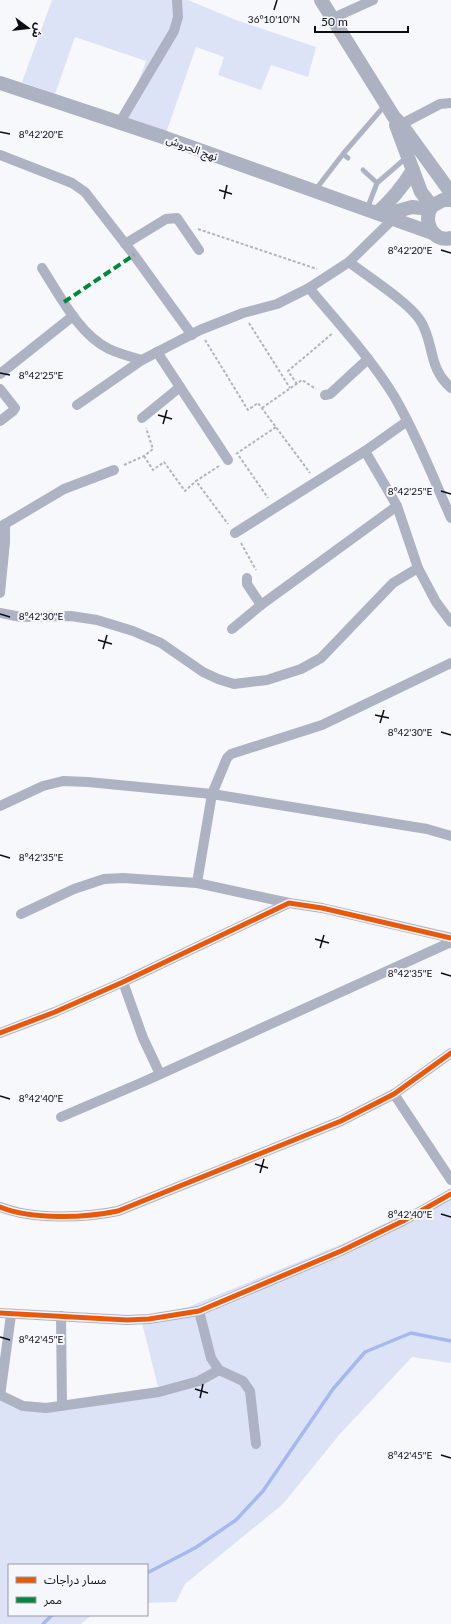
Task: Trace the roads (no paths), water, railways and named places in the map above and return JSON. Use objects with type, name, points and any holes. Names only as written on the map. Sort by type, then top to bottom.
[{"type":"street","points":[[120,122],[174,31],[178,17],[177,0]]},
{"type":"street","points":[[321,0],[331,19],[397,123],[451,193]]},
{"type":"street","points":[[331,19],[373,0]]},
{"type":"street","name":"نهج الحروش","points":[[0,83],[120,122],[315,191],[383,213],[420,230],[446,238]]},
{"type":"street","points":[[397,123],[440,104],[451,103]]},
{"type":"street","points":[[397,123],[421,192],[432,207]]},
{"type":"street","points":[[0,155],[72,184],[85,192],[196,332]]},
{"type":"street","points":[[77,405],[142,360],[157,352],[196,332],[243,313],[277,304],[309,288],[332,274],[348,262],[390,202],[405,184],[413,170]]},
{"type":"street","points":[[446,238],[428,225],[428,214],[432,207],[443,200],[451,200]]},
{"type":"street","points":[[383,213],[418,207],[432,207]]},
{"type":"street","points":[[125,244],[166,219],[177,218],[199,250]]},
{"type":"street","points":[[348,262],[408,308],[420,320],[426,333],[436,369],[444,382],[451,388]]},
{"type":"street","points":[[42,268],[73,316],[96,340],[108,349],[142,360]]},
{"type":"street","points":[[309,288],[368,359],[394,397],[426,460],[451,518]]},
{"type":"street","points":[[0,374],[73,316]]},
{"type":"street","points":[[157,352],[228,460]]},
{"type":"street","points":[[325,395],[330,394],[368,359]]},
{"type":"street","points":[[142,418],[180,387]]},
{"type":"street","points":[[0,389],[15,408],[14,411],[0,421]]},
{"type":"street","points":[[235,533],[365,451],[406,422]]},
{"type":"street","points":[[365,451],[397,506],[418,568],[436,602],[451,622]]},
{"type":"street","points":[[0,593],[5,542],[2,526],[64,489],[114,470]]},
{"type":"street","points":[[232,630],[261,605],[397,506]]},
{"type":"street","points":[[0,613],[21,617],[71,616],[97,620],[133,631],[160,643],[203,672],[234,684],[267,680],[301,669],[321,658],[393,583],[418,568]]},
{"type":"street","points":[[247,578],[247,584],[261,605]]},
{"type":"street","points":[[197,883],[212,794],[227,758],[235,751],[322,725],[451,664]]},
{"type":"street","points":[[0,806],[43,786],[63,781],[212,794],[427,829],[451,836]]},
{"type":"street","points":[[21,914],[74,889],[104,879],[123,878],[197,883],[289,903],[322,908],[451,938]]},
{"type":"street","points":[[0,1033],[55,1012],[123,982],[289,903]]},
{"type":"street","points":[[61,1117],[160,1074],[451,942]]},
{"type":"street","points":[[123,982],[143,1038],[160,1074]]},
{"type":"street","points":[[0,1208],[11,1212],[54,1216],[98,1215],[118,1211],[341,1121],[394,1094],[451,1053]]},
{"type":"street","points":[[394,1094],[451,1180]]},
{"type":"street","points":[[0,1313],[11,1315],[127,1320],[149,1319],[199,1311],[341,1251],[403,1221],[451,1194]]},
{"type":"street","points":[[199,1311],[211,1358],[219,1370],[247,1385],[250,1390],[256,1444]]},
{"type":"street","points":[[11,1315],[0,1396],[23,1406],[46,1408],[159,1392],[199,1382],[219,1370]]},
{"type":"street","points":[[61,1316],[62,1405]]},
{"type":"lane","points":[[315,191],[343,154],[386,104]]},
{"type":"lane","points":[[343,154],[348,158]]},
{"type":"lane","points":[[377,183],[408,156]]},
{"type":"lane","points":[[363,170],[377,183],[383,213]]},
{"type":"waterway","points":[[148,1572],[195,1548],[236,1520],[263,1491],[333,1389],[365,1352],[411,1333],[451,1341]]},
{"type":"waterway","points":[[43,1624],[51,1616]]}]
